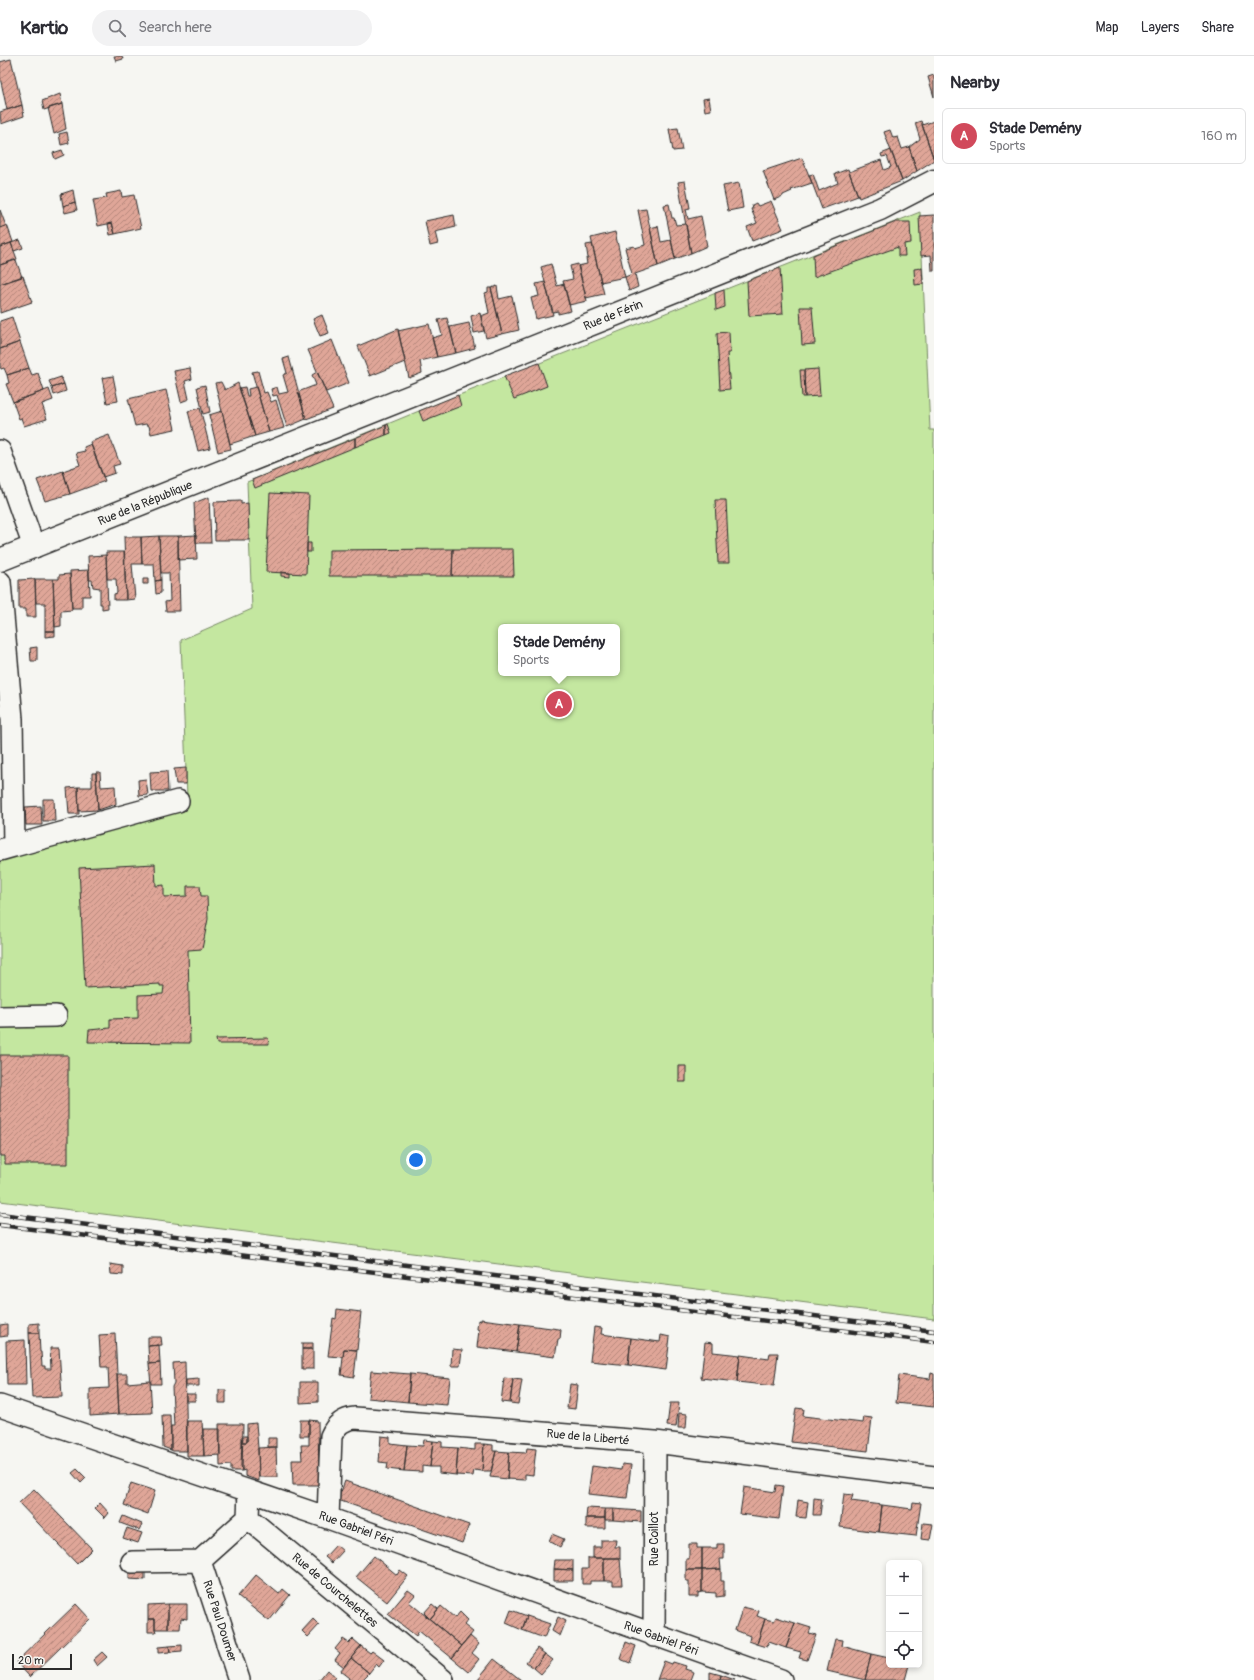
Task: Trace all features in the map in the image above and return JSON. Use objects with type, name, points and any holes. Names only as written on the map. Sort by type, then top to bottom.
[{"type":"main road","name":"Rue de Férin","points":[[289,444],[880,209],[934,181]]},
{"type":"main road","name":"Rue de la République","points":[[0,560],[289,444]]},
{"type":"street","points":[[0,451],[34,547]]},
{"type":"street","points":[[0,582],[12,720],[7,848],[178,801]]},
{"type":"street","points":[[0,1017],[56,1016]]},
{"type":"street","name":"Rue Gabriel Péri","points":[[0,1406],[328,1518],[654,1636],[781,1680]]},
{"type":"street","name":"Rue de la Liberté","points":[[328,1518],[331,1436],[338,1424],[349,1418],[654,1442],[934,1477]]},
{"type":"street","name":"Rue Coillot","points":[[654,1442],[654,1636]]},
{"type":"street","points":[[132,1562],[200,1561],[248,1518],[248,1491]]},
{"type":"street","name":"Rue de Courchelettes","points":[[248,1518],[443,1680]]},
{"type":"street","name":"Rue Paul Doumer","points":[[200,1561],[239,1680]]},
{"type":"green space","points":[[920,212],[930,430],[934,430],[934,1319],[0,1201],[0,848],[187,797],[181,640],[252,609],[247,482],[419,411]]},
{"type":"building","points":[[114,56],[122,56],[123,59],[116,61]]},
{"type":"building","points":[[11,59],[22,105],[7,110],[0,77],[0,62]]},
{"type":"building","points":[[934,75],[934,97],[928,77]]},
{"type":"building","points":[[60,94],[62,104],[44,110],[42,101]]},
{"type":"building","points":[[709,98],[711,110],[705,111],[703,99]]},
{"type":"building","points":[[62,104],[66,129],[54,134],[48,108]]},
{"type":"building","points":[[22,105],[24,116],[1,124],[0,112]]},
{"type":"building","points":[[921,121],[934,160],[917,171],[909,147],[920,139],[915,123]]},
{"type":"building","points":[[934,121],[934,160],[922,125]]},
{"type":"building","points":[[678,128],[682,150],[673,151],[669,129]]},
{"type":"building","points":[[890,130],[893,138],[898,137],[902,149],[909,147],[917,171],[902,181],[884,132]]},
{"type":"building","points":[[67,132],[69,143],[61,145],[59,134]]},
{"type":"building","points":[[62,150],[64,155],[55,159],[53,153]]},
{"type":"building","points":[[891,150],[902,181],[859,198],[849,172],[881,160],[884,170],[891,167],[887,156],[882,157],[881,154]]},
{"type":"building","points":[[802,158],[812,183],[791,190],[792,191],[774,200],[763,171]]},
{"type":"building","points":[[848,169],[858,196],[822,209],[809,175],[813,174],[819,191],[838,183],[835,174]]},
{"type":"building","points":[[685,181],[690,208],[686,209],[688,219],[701,216],[707,246],[691,253],[678,182]]},
{"type":"building","points":[[739,183],[743,208],[728,211],[723,186]]},
{"type":"building","points":[[73,190],[75,202],[63,206],[61,194]]},
{"type":"building","points":[[121,191],[122,197],[134,195],[141,228],[115,234],[112,223],[98,226],[93,200],[107,198],[106,194]]},
{"type":"building","points":[[771,201],[783,229],[752,241],[747,227],[757,223],[751,209],[753,208],[752,205],[756,203],[758,206]]},
{"type":"building","points":[[75,202],[77,210],[65,213],[63,206]]},
{"type":"building","points":[[669,204],[672,218],[674,218],[676,225],[686,224],[691,253],[675,259],[664,205]]},
{"type":"building","points":[[646,209],[658,266],[635,274],[638,287],[629,291],[625,277],[632,274],[625,248],[634,246],[635,248],[645,245],[638,210]]},
{"type":"building","points":[[0,210],[6,226],[0,228]]},
{"type":"building","points":[[454,215],[456,227],[435,232],[438,244],[430,246],[425,221]]},
{"type":"building","points":[[934,215],[934,271],[932,271],[931,255],[921,256],[919,216]]},
{"type":"building","points":[[896,222],[910,222],[911,243],[904,244],[905,256],[898,256],[898,247],[814,277],[813,255]]},
{"type":"building","points":[[112,223],[115,234],[110,235],[108,224]]},
{"type":"building","points":[[7,225],[13,242],[0,247],[0,228]]},
{"type":"building","points":[[658,226],[661,242],[671,240],[675,259],[658,266],[650,228]]},
{"type":"building","points":[[615,232],[625,277],[601,282],[591,238]]},
{"type":"building","points":[[20,240],[23,248],[14,251],[11,243]]},
{"type":"building","points":[[11,243],[17,259],[0,265],[0,247]]},
{"type":"building","points":[[592,244],[604,294],[586,298],[578,266],[587,264],[586,258],[588,258],[586,245]]},
{"type":"building","points":[[16,260],[22,277],[0,284],[0,265]]},
{"type":"building","points":[[551,264],[557,286],[564,284],[571,311],[558,314],[558,311],[553,312],[541,267]]},
{"type":"building","points":[[578,264],[587,301],[569,305],[563,281],[573,279],[570,266]]},
{"type":"building","points":[[780,268],[783,314],[749,316],[747,281]]},
{"type":"building","points":[[922,268],[923,284],[915,285],[914,269]]},
{"type":"building","points":[[23,276],[32,302],[0,313],[0,284]]},
{"type":"building","points":[[545,282],[553,315],[536,319],[531,298],[539,296],[536,284]]},
{"type":"building","points":[[497,286],[499,299],[512,296],[519,330],[502,334],[491,288]]},
{"type":"building","points":[[488,288],[491,288],[502,334],[486,338],[481,316],[489,313],[485,293],[488,292]]},
{"type":"building","points":[[724,290],[725,307],[716,310],[715,293]]},
{"type":"building","points":[[800,307],[812,307],[815,344],[802,345]]},
{"type":"building","points":[[480,313],[484,331],[474,333],[471,316]]},
{"type":"building","points":[[322,315],[329,333],[320,336],[313,319]]},
{"type":"building","points":[[12,317],[20,342],[0,349],[0,321]]},
{"type":"building","points":[[447,318],[456,353],[437,357],[432,338],[442,335],[438,320]]},
{"type":"building","points":[[469,323],[475,348],[456,353],[450,327]]},
{"type":"building","points":[[429,324],[437,357],[420,361],[422,373],[409,378],[398,331]]},
{"type":"building","points":[[398,329],[405,362],[370,376],[358,346]]},
{"type":"building","points":[[729,332],[730,353],[727,353],[730,389],[720,390],[717,333]]},
{"type":"building","points":[[332,340],[349,383],[326,392],[308,350]]},
{"type":"building","points":[[20,342],[29,368],[7,375],[4,368],[1,369],[0,366],[0,349]]},
{"type":"building","points":[[289,357],[306,419],[287,427],[277,395],[273,396],[271,389],[277,387],[279,394],[288,392],[283,375],[287,373],[283,359]]},
{"type":"building","points":[[539,363],[547,386],[514,399],[504,376]]},
{"type":"building","points":[[29,368],[32,375],[38,373],[44,391],[13,402],[6,384],[9,383],[7,375]]},
{"type":"building","points":[[190,368],[192,379],[185,381],[189,399],[181,402],[174,371]]},
{"type":"building","points":[[818,369],[820,396],[805,397],[804,370]]},
{"type":"building","points":[[800,370],[804,370],[805,397],[802,397]]},
{"type":"building","points":[[258,371],[264,393],[267,392],[271,402],[276,400],[284,428],[269,432],[252,372]]},
{"type":"building","points":[[317,372],[333,409],[306,419],[298,392],[316,385],[312,375]]},
{"type":"building","points":[[113,376],[118,401],[107,403],[102,378]]},
{"type":"building","points":[[61,377],[64,384],[52,388],[49,381]]},
{"type":"building","points":[[221,382],[225,390],[238,383],[255,436],[230,444],[215,383]]},
{"type":"building","points":[[64,384],[66,391],[54,395],[52,388]]},
{"type":"building","points":[[205,385],[210,412],[203,414],[197,387]]},
{"type":"building","points":[[245,387],[247,396],[249,396],[248,389],[256,387],[269,432],[255,436],[239,388]]},
{"type":"building","points":[[49,389],[53,400],[42,404],[47,419],[24,426],[21,418],[19,419],[13,402]]},
{"type":"building","points":[[166,390],[175,429],[151,434],[149,426],[146,424],[135,426],[128,399]]},
{"type":"building","points":[[458,395],[461,406],[423,421],[419,411]]},
{"type":"building","points":[[200,408],[210,448],[198,451],[188,411]]},
{"type":"building","points":[[222,411],[231,449],[218,452],[209,415]]},
{"type":"building","points":[[388,424],[391,433],[386,435],[386,425]]},
{"type":"building","points":[[386,425],[386,435],[355,447],[355,438]]},
{"type":"building","points":[[109,435],[120,464],[113,466],[115,473],[103,477],[90,442]]},
{"type":"building","points":[[355,438],[355,447],[255,488],[252,480]]},
{"type":"building","points":[[91,444],[105,481],[70,494],[63,471],[80,465],[76,453],[85,451],[84,447]]},
{"type":"building","points":[[63,471],[70,494],[45,501],[37,480]]},
{"type":"building","points":[[270,493],[309,495],[306,574],[266,572]]},
{"type":"building","points":[[209,497],[211,543],[196,543],[194,503]]},
{"type":"building","points":[[715,500],[726,500],[729,563],[718,563]]},
{"type":"building","points":[[241,501],[241,504],[248,503],[249,540],[215,540],[214,502]]},
{"type":"building","points":[[196,535],[197,559],[178,560],[178,536]]},
{"type":"building","points":[[159,536],[161,580],[155,581],[154,564],[142,564],[141,537]]},
{"type":"building","points":[[159,536],[178,536],[180,611],[166,611],[165,602],[170,601],[169,573],[161,573]]},
{"type":"building","points":[[124,537],[141,537],[142,564],[132,564],[135,599],[126,600]]},
{"type":"building","points":[[307,543],[311,543],[311,552],[307,552]]},
{"type":"building","points":[[453,549],[513,549],[514,576],[452,576]]},
{"type":"building","points":[[453,549],[452,576],[329,576],[329,550]]},
{"type":"building","points":[[106,552],[124,552],[126,600],[114,600],[114,594],[117,593],[116,579],[107,579]]},
{"type":"building","points":[[106,555],[108,608],[102,609],[102,604],[100,604],[100,588],[93,587],[92,580],[89,580],[88,556]]},
{"type":"building","points":[[89,570],[90,596],[82,596],[82,608],[72,608],[70,571]]},
{"type":"building","points":[[281,572],[290,573],[290,577],[281,576]]},
{"type":"building","points":[[70,574],[72,610],[61,611],[61,626],[55,627],[53,579],[59,579],[59,575]]},
{"type":"building","points":[[35,579],[36,617],[26,617],[26,609],[19,609],[19,580]]},
{"type":"building","points":[[35,579],[53,579],[55,631],[45,631],[45,603],[36,603]]},
{"type":"building","points":[[143,579],[148,579],[148,584],[143,584]]},
{"type":"building","points":[[161,580],[161,593],[156,594],[155,581]]},
{"type":"building","points":[[45,631],[55,631],[55,636],[45,637]]},
{"type":"building","points":[[37,647],[37,661],[31,661],[30,648]]},
{"type":"building","points":[[186,768],[186,784],[176,784],[174,769]]},
{"type":"building","points":[[167,771],[168,791],[151,791],[150,772]]},
{"type":"building","points":[[96,772],[100,772],[101,787],[115,786],[116,804],[98,810]]},
{"type":"building","points":[[92,773],[96,773],[98,810],[79,811],[78,787],[92,787]]},
{"type":"building","points":[[146,779],[148,795],[139,796],[138,780]]},
{"type":"building","points":[[78,787],[79,814],[69,814],[67,788]]},
{"type":"building","points":[[43,799],[54,799],[55,821],[43,821]]},
{"type":"building","points":[[41,806],[42,825],[26,825],[25,807]]},
{"type":"building","points":[[155,864],[156,886],[164,885],[164,897],[187,896],[187,886],[200,886],[201,896],[207,896],[208,919],[202,949],[188,950],[190,1043],[88,1042],[89,1030],[110,1028],[110,1019],[138,1018],[138,995],[163,994],[164,986],[160,986],[160,984],[85,988],[79,868]]},
{"type":"building","points":[[268,1038],[269,1044],[217,1044],[216,1039]]},
{"type":"building","points":[[0,1055],[68,1055],[68,1164],[5,1164],[5,1156],[0,1156]]},
{"type":"building","points":[[679,1066],[686,1066],[686,1082],[679,1082]]},
{"type":"building","points":[[110,1264],[123,1266],[123,1275],[111,1274]]},
{"type":"building","points":[[337,1309],[361,1312],[357,1350],[344,1349],[343,1357],[328,1356],[333,1318],[336,1319]]},
{"type":"building","points":[[481,1319],[520,1324],[516,1352],[477,1347],[479,1330],[477,1329],[478,1320],[481,1321]]},
{"type":"building","points":[[39,1323],[39,1333],[29,1333],[29,1324]]},
{"type":"building","points":[[7,1324],[7,1336],[0,1337],[0,1325]]},
{"type":"building","points":[[520,1324],[561,1330],[555,1357],[516,1352]]},
{"type":"building","points":[[594,1327],[602,1328],[601,1334],[631,1338],[628,1365],[590,1361]]},
{"type":"building","points":[[29,1333],[39,1333],[42,1366],[45,1366],[45,1369],[51,1369],[50,1348],[59,1348],[62,1397],[32,1398]]},
{"type":"building","points":[[115,1334],[119,1414],[90,1416],[90,1389],[109,1388],[108,1367],[101,1367],[99,1335]]},
{"type":"building","points":[[661,1335],[670,1337],[666,1370],[628,1365],[631,1338],[660,1342]]},
{"type":"building","points":[[148,1337],[161,1337],[162,1345],[148,1346]]},
{"type":"building","points":[[25,1340],[26,1385],[7,1385],[6,1341]]},
{"type":"building","points":[[705,1342],[713,1343],[713,1352],[740,1355],[737,1382],[701,1378]]},
{"type":"building","points":[[302,1343],[313,1343],[313,1349],[302,1349]]},
{"type":"building","points":[[159,1345],[160,1363],[149,1364],[148,1346]]},
{"type":"building","points":[[302,1349],[313,1349],[313,1369],[302,1369]]},
{"type":"building","points":[[344,1349],[357,1350],[354,1377],[341,1375]]},
{"type":"building","points":[[452,1349],[462,1350],[460,1366],[451,1366]]},
{"type":"building","points":[[770,1353],[778,1353],[774,1386],[737,1382],[740,1355],[769,1359]]},
{"type":"building","points":[[185,1362],[187,1451],[173,1451],[171,1450],[171,1426],[174,1426],[172,1387],[174,1383],[173,1363]]},
{"type":"building","points":[[160,1363],[161,1384],[151,1384],[149,1364]]},
{"type":"building","points":[[371,1371],[410,1374],[408,1402],[368,1398]]},
{"type":"building","points":[[931,1373],[934,1374],[934,1407],[896,1403],[899,1375],[930,1379]]},
{"type":"building","points":[[117,1374],[127,1374],[127,1383],[150,1381],[152,1413],[119,1414]]},
{"type":"building","points":[[410,1374],[450,1378],[447,1405],[408,1402]]},
{"type":"building","points":[[504,1378],[513,1379],[510,1403],[501,1402]]},
{"type":"building","points":[[199,1379],[199,1386],[186,1386],[186,1380]]},
{"type":"building","points":[[513,1379],[522,1380],[518,1404],[510,1403]]},
{"type":"building","points":[[300,1382],[318,1382],[318,1402],[300,1403]]},
{"type":"building","points":[[570,1384],[578,1385],[575,1409],[567,1408]]},
{"type":"building","points":[[219,1390],[226,1390],[226,1403],[219,1403]]},
{"type":"building","points":[[186,1394],[195,1394],[195,1401],[186,1401]]},
{"type":"building","points":[[670,1403],[679,1403],[676,1427],[667,1426]]},
{"type":"building","points":[[796,1408],[804,1409],[803,1416],[863,1423],[864,1417],[872,1418],[868,1451],[791,1442]]},
{"type":"building","points":[[679,1413],[687,1414],[686,1428],[678,1428]]},
{"type":"building","points":[[162,1415],[170,1415],[171,1450],[163,1447]]},
{"type":"building","points":[[300,1420],[309,1420],[309,1436],[300,1436]]},
{"type":"building","points":[[309,1420],[318,1421],[319,1485],[293,1485],[292,1460],[302,1460],[301,1445],[309,1445]]},
{"type":"building","points":[[187,1421],[202,1421],[204,1456],[187,1456]]},
{"type":"building","points":[[256,1423],[259,1481],[245,1476],[245,1470],[242,1471],[241,1465],[242,1442],[247,1442],[247,1424]]},
{"type":"building","points":[[219,1424],[243,1424],[242,1471],[231,1471],[231,1465],[220,1466]]},
{"type":"building","points":[[203,1429],[220,1429],[220,1455],[204,1456]]},
{"type":"building","points":[[242,1436],[247,1436],[247,1442],[242,1442]]},
{"type":"building","points":[[381,1436],[390,1437],[390,1443],[407,1445],[404,1471],[387,1469],[388,1463],[379,1462]]},
{"type":"building","points":[[268,1438],[276,1438],[276,1447],[268,1447]]},
{"type":"building","points":[[424,1440],[433,1441],[430,1467],[422,1466],[422,1472],[404,1471],[407,1445],[423,1446]]},
{"type":"building","points":[[433,1441],[442,1442],[442,1447],[458,1448],[456,1475],[439,1473],[439,1467],[430,1467]]},
{"type":"building","points":[[475,1444],[484,1444],[482,1471],[474,1470],[473,1476],[456,1475],[458,1448],[475,1450]]},
{"type":"building","points":[[484,1444],[493,1445],[493,1451],[496,1451],[491,1471],[482,1471]]},
{"type":"building","points":[[276,1447],[277,1477],[259,1477],[258,1448]]},
{"type":"building","points":[[527,1448],[536,1449],[533,1475],[525,1474],[525,1480],[507,1479],[509,1452],[526,1453]]},
{"type":"building","points":[[496,1451],[509,1452],[507,1479],[490,1477]]},
{"type":"building","points":[[622,1464],[631,1465],[627,1498],[588,1494],[592,1466],[621,1470]]},
{"type":"building","points":[[77,1469],[86,1478],[81,1483],[72,1473]]},
{"type":"building","points":[[345,1481],[469,1525],[462,1543],[338,1500]]},
{"type":"building","points":[[131,1483],[155,1491],[148,1514],[124,1505]]},
{"type":"building","points":[[776,1485],[783,1486],[779,1519],[740,1514],[744,1487],[775,1492]]},
{"type":"building","points":[[34,1489],[92,1549],[77,1564],[19,1503]]},
{"type":"building","points":[[844,1494],[853,1495],[851,1501],[882,1505],[879,1532],[840,1527]]},
{"type":"building","points":[[814,1498],[822,1499],[820,1515],[813,1515]]},
{"type":"building","points":[[798,1500],[808,1502],[806,1518],[796,1517]]},
{"type":"building","points":[[913,1502],[921,1503],[916,1536],[879,1532],[882,1505],[912,1509]]},
{"type":"building","points":[[100,1503],[109,1513],[105,1518],[95,1508]]},
{"type":"building","points":[[587,1508],[605,1509],[605,1518],[586,1518]]},
{"type":"building","points":[[605,1509],[613,1509],[613,1520],[605,1520]]},
{"type":"building","points":[[613,1509],[641,1511],[641,1522],[613,1520]]},
{"type":"building","points":[[123,1516],[142,1524],[139,1530],[120,1523]]},
{"type":"building","points":[[586,1518],[605,1518],[605,1528],[586,1528]]},
{"type":"building","points":[[923,1523],[933,1524],[930,1540],[921,1539]]},
{"type":"building","points":[[127,1528],[142,1533],[138,1543],[123,1538]]},
{"type":"building","points":[[552,1534],[564,1539],[560,1547],[549,1541]]},
{"type":"building","points":[[601,1540],[616,1540],[615,1547],[620,1547],[620,1558],[593,1558],[593,1547],[601,1547]]},
{"type":"building","points":[[689,1544],[697,1544],[697,1548],[702,1548],[702,1570],[686,1570],[686,1559],[689,1559]]},
{"type":"building","points":[[717,1544],[724,1544],[724,1559],[720,1559],[721,1569],[702,1570],[702,1548],[717,1548]]},
{"type":"building","points":[[336,1545],[343,1551],[332,1563],[325,1557]]},
{"type":"building","points":[[374,1556],[397,1575],[400,1570],[408,1576],[387,1602],[356,1577]]},
{"type":"building","points":[[588,1558],[604,1558],[604,1581],[590,1581],[590,1584],[582,1584],[582,1569],[588,1569]]},
{"type":"building","points":[[604,1558],[620,1558],[622,1585],[613,1585],[613,1581],[604,1581]]},
{"type":"building","points":[[555,1560],[573,1560],[573,1570],[554,1569]]},
{"type":"building","points":[[554,1569],[573,1570],[573,1581],[554,1581]]},
{"type":"building","points":[[721,1569],[721,1581],[724,1581],[724,1596],[716,1597],[716,1593],[702,1592],[702,1570]]},
{"type":"building","points":[[686,1570],[702,1570],[702,1592],[698,1593],[698,1597],[689,1597],[689,1581],[686,1581]]},
{"type":"building","points":[[129,1571],[145,1572],[145,1580],[129,1579]]},
{"type":"building","points":[[256,1575],[279,1594],[283,1589],[290,1595],[269,1621],[238,1596]]},
{"type":"building","points":[[408,1590],[415,1595],[409,1602],[462,1646],[452,1658],[419,1631],[416,1636],[388,1614]]},
{"type":"building","points":[[76,1604],[90,1619],[30,1677],[16,1662]]},
{"type":"building","points":[[168,1604],[187,1604],[187,1619],[181,1618],[180,1629],[168,1629]]},
{"type":"building","points":[[168,1604],[168,1629],[155,1629],[155,1619],[148,1619],[148,1605]]},
{"type":"building","points":[[432,1604],[438,1609],[430,1619],[424,1613]]},
{"type":"building","points":[[441,1606],[455,1618],[460,1612],[468,1620],[464,1625],[473,1632],[462,1646],[430,1619]]},
{"type":"building","points":[[743,1607],[759,1611],[757,1616],[765,1619],[757,1644],[749,1641],[750,1636],[735,1630]]},
{"type":"building","points":[[511,1610],[527,1616],[522,1630],[506,1623]]},
{"type":"building","points":[[527,1616],[550,1624],[544,1638],[522,1630]]},
{"type":"building","points":[[558,1617],[566,1621],[560,1636],[552,1631]]},
{"type":"building","points":[[776,1617],[795,1623],[786,1648],[769,1642],[767,1647],[757,1644],[765,1619],[774,1621]]},
{"type":"building","points":[[148,1619],[155,1619],[156,1632],[148,1632]]},
{"type":"building","points":[[313,1619],[319,1625],[308,1637],[302,1631]]},
{"type":"building","points":[[795,1623],[811,1628],[809,1633],[816,1635],[807,1660],[799,1658],[801,1652],[786,1648]]},
{"type":"building","points":[[470,1636],[479,1644],[472,1653],[479,1659],[469,1672],[452,1658]]},
{"type":"building","points":[[343,1639],[349,1643],[353,1639],[361,1646],[344,1667],[335,1660],[340,1653],[335,1649]]},
{"type":"building","points":[[835,1639],[843,1640],[842,1646],[871,1654],[865,1680],[827,1671]]},
{"type":"building","points":[[626,1642],[636,1646],[630,1663],[620,1659]]},
{"type":"building","points":[[182,1645],[182,1651],[170,1652],[169,1646]]},
{"type":"building","points":[[169,1646],[170,1652],[158,1653],[158,1647]]},
{"type":"building","points":[[361,1646],[370,1653],[372,1651],[384,1660],[379,1667],[376,1664],[369,1673],[351,1658]]},
{"type":"building","points":[[537,1648],[545,1654],[534,1668],[526,1662]]},
{"type":"building","points":[[102,1652],[107,1657],[97,1666],[93,1660]]},
{"type":"building","points":[[545,1654],[553,1660],[541,1674],[534,1668]]},
{"type":"building","points":[[871,1654],[886,1657],[886,1668],[908,1668],[905,1680],[865,1680]]},
{"type":"building","points":[[351,1658],[369,1673],[362,1680],[348,1680],[349,1678],[340,1671]]},
{"type":"building","points":[[494,1659],[521,1680],[478,1679]]},
{"type":"building","points":[[664,1661],[686,1666],[685,1669],[694,1672],[691,1680],[657,1680]]},
{"type":"building","points":[[327,1670],[335,1677],[333,1680],[319,1680]]},
{"type":"building","points":[[710,1672],[721,1675],[720,1680],[710,1680]]},
{"type":"building","points":[[721,1675],[735,1680],[720,1680]]},
{"type":"railway","points":[[0,1214],[934,1331]]},
{"type":"railway","points":[[0,1225],[934,1342]]},
{"type":"place","name":"Stade Demény","points":[[559,704]]}]
